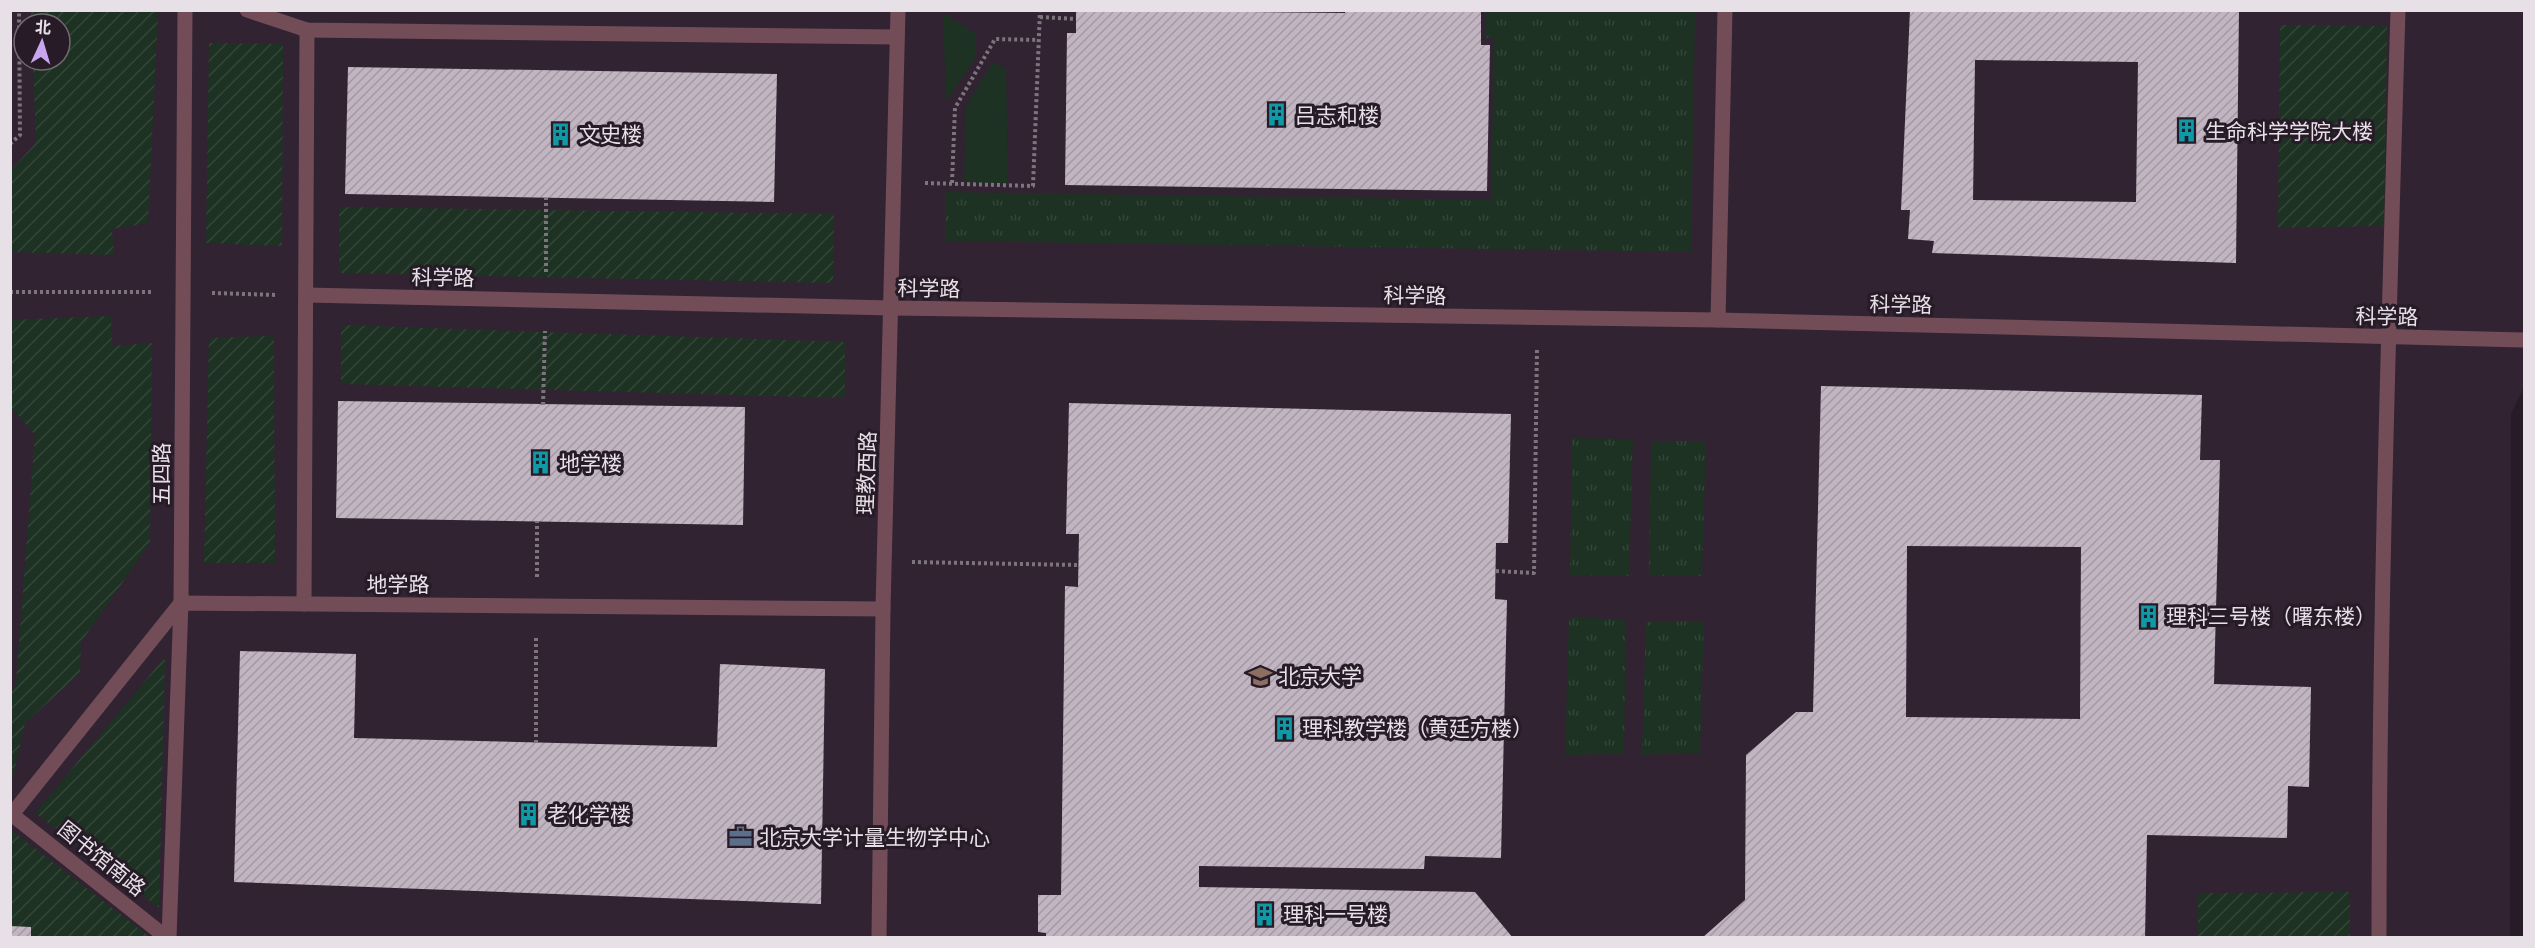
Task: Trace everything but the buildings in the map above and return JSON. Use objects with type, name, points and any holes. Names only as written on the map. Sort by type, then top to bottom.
[{"type":"street","name":"五四路","points":[[168,938],[181,603],[185,10]]},
{"type":"street","points":[[247,10],[307,30],[897,38]]},
{"type":"street","name":"理教西路","points":[[879,938],[883,609],[898,10]]},
{"type":"street","points":[[1718,320],[1725,10]]},
{"type":"street","points":[[2379,938],[2379,784],[2398,10]]},
{"type":"street","points":[[304,604],[307,30]]},
{"type":"street","name":"科学路","points":[[306,295],[892,308],[1718,320],[2524,340]]},
{"type":"street","name":"地学路","points":[[181,603],[883,609]]},
{"type":"street","points":[[12,813],[181,603]]},
{"type":"street","name":"图书馆南路","points":[[12,813],[168,938]]},
{"type":"path","points":[[10,144],[20,135],[19,10]]},
{"type":"path","points":[[923,183],[1033,186],[1040,10]]},
{"type":"path","points":[[1040,17],[1076,19]]},
{"type":"path","points":[[952,183],[955,108],[995,39],[1038,40]]},
{"type":"path","points":[[543,405],[546,198]]},
{"type":"path","points":[[10,292],[148,292]]},
{"type":"path","points":[[234,293],[262,295]]},
{"type":"path","points":[[1496,571],[1534,573],[1537,318]]},
{"type":"path","points":[[10,435],[10,658]]},
{"type":"path","points":[[536,742],[537,521]]},
{"type":"path","points":[[885,562],[1078,565]]},
{"type":"shaded area","name":"北京大学","points":[[10,11],[2524,11],[2523,389],[2511,414],[2510,937],[11,937]]},
{"type":"green space","points":[[158,11],[148,223],[112,229],[114,255],[11,252],[11,170],[36,143],[33,72],[72,72],[72,12],[31,12]]},
{"type":"green space","points":[[1485,11],[1695,11],[1691,252],[945,241],[945,192],[1491,200],[1494,38],[1485,38]]},
{"type":"green space","points":[[943,13],[975,33],[975,59],[946,101]]},
{"type":"green space","points":[[2280,25],[2387,26],[2384,226],[2278,228]]},
{"type":"green space","points":[[209,43],[283,44],[282,246],[206,243]]},
{"type":"green space","points":[[993,62],[1006,69],[1008,184],[964,182],[966,106]]},
{"type":"green space","points":[[339,207],[834,214],[833,283],[339,273]]},
{"type":"green space","points":[[111,316],[112,346],[152,343],[150,543],[81,642],[80,673],[25,723],[11,784],[11,694],[16,682],[35,435],[11,407],[11,320]]},
{"type":"green space","points":[[341,325],[845,342],[845,398],[341,384]]},
{"type":"green space","points":[[274,336],[275,563],[204,563],[209,338]]},
{"type":"green space","points":[[1572,438],[1633,439],[1629,576],[1570,575]]},
{"type":"green space","points":[[1651,441],[1706,441],[1702,576],[1649,576]]},
{"type":"green space","points":[[1569,617],[1626,620],[1624,754],[1565,755]]},
{"type":"green space","points":[[1704,621],[1700,753],[1642,755],[1646,622]]},
{"type":"green space","points":[[165,657],[159,908],[35,813]]},
{"type":"green space","points":[[11,830],[150,937],[11,937]]},
{"type":"green space","points":[[2350,892],[2350,937],[2198,937],[2198,893]]},
{"type":"place","name":"吕志和楼","points":[[1277,115]]},
{"type":"place","name":"生命科学学院大楼","points":[[2187,131]]},
{"type":"place","name":"文史楼","points":[[561,134]]},
{"type":"place","name":"地学楼","points":[[541,463]]},
{"type":"place","name":"理科三号楼（曙东楼）","points":[[2148,616]]},
{"type":"place","name":"北京大学","points":[[1260,676]]},
{"type":"place","name":"理科教学楼（黄廷方楼）","points":[[1284,728]]},
{"type":"place","name":"老化学楼","points":[[529,814]]},
{"type":"place","name":"北京大学计量生物学中心","points":[[741,837]]},
{"type":"place","name":"理科一号楼","points":[[1265,914]]}]
